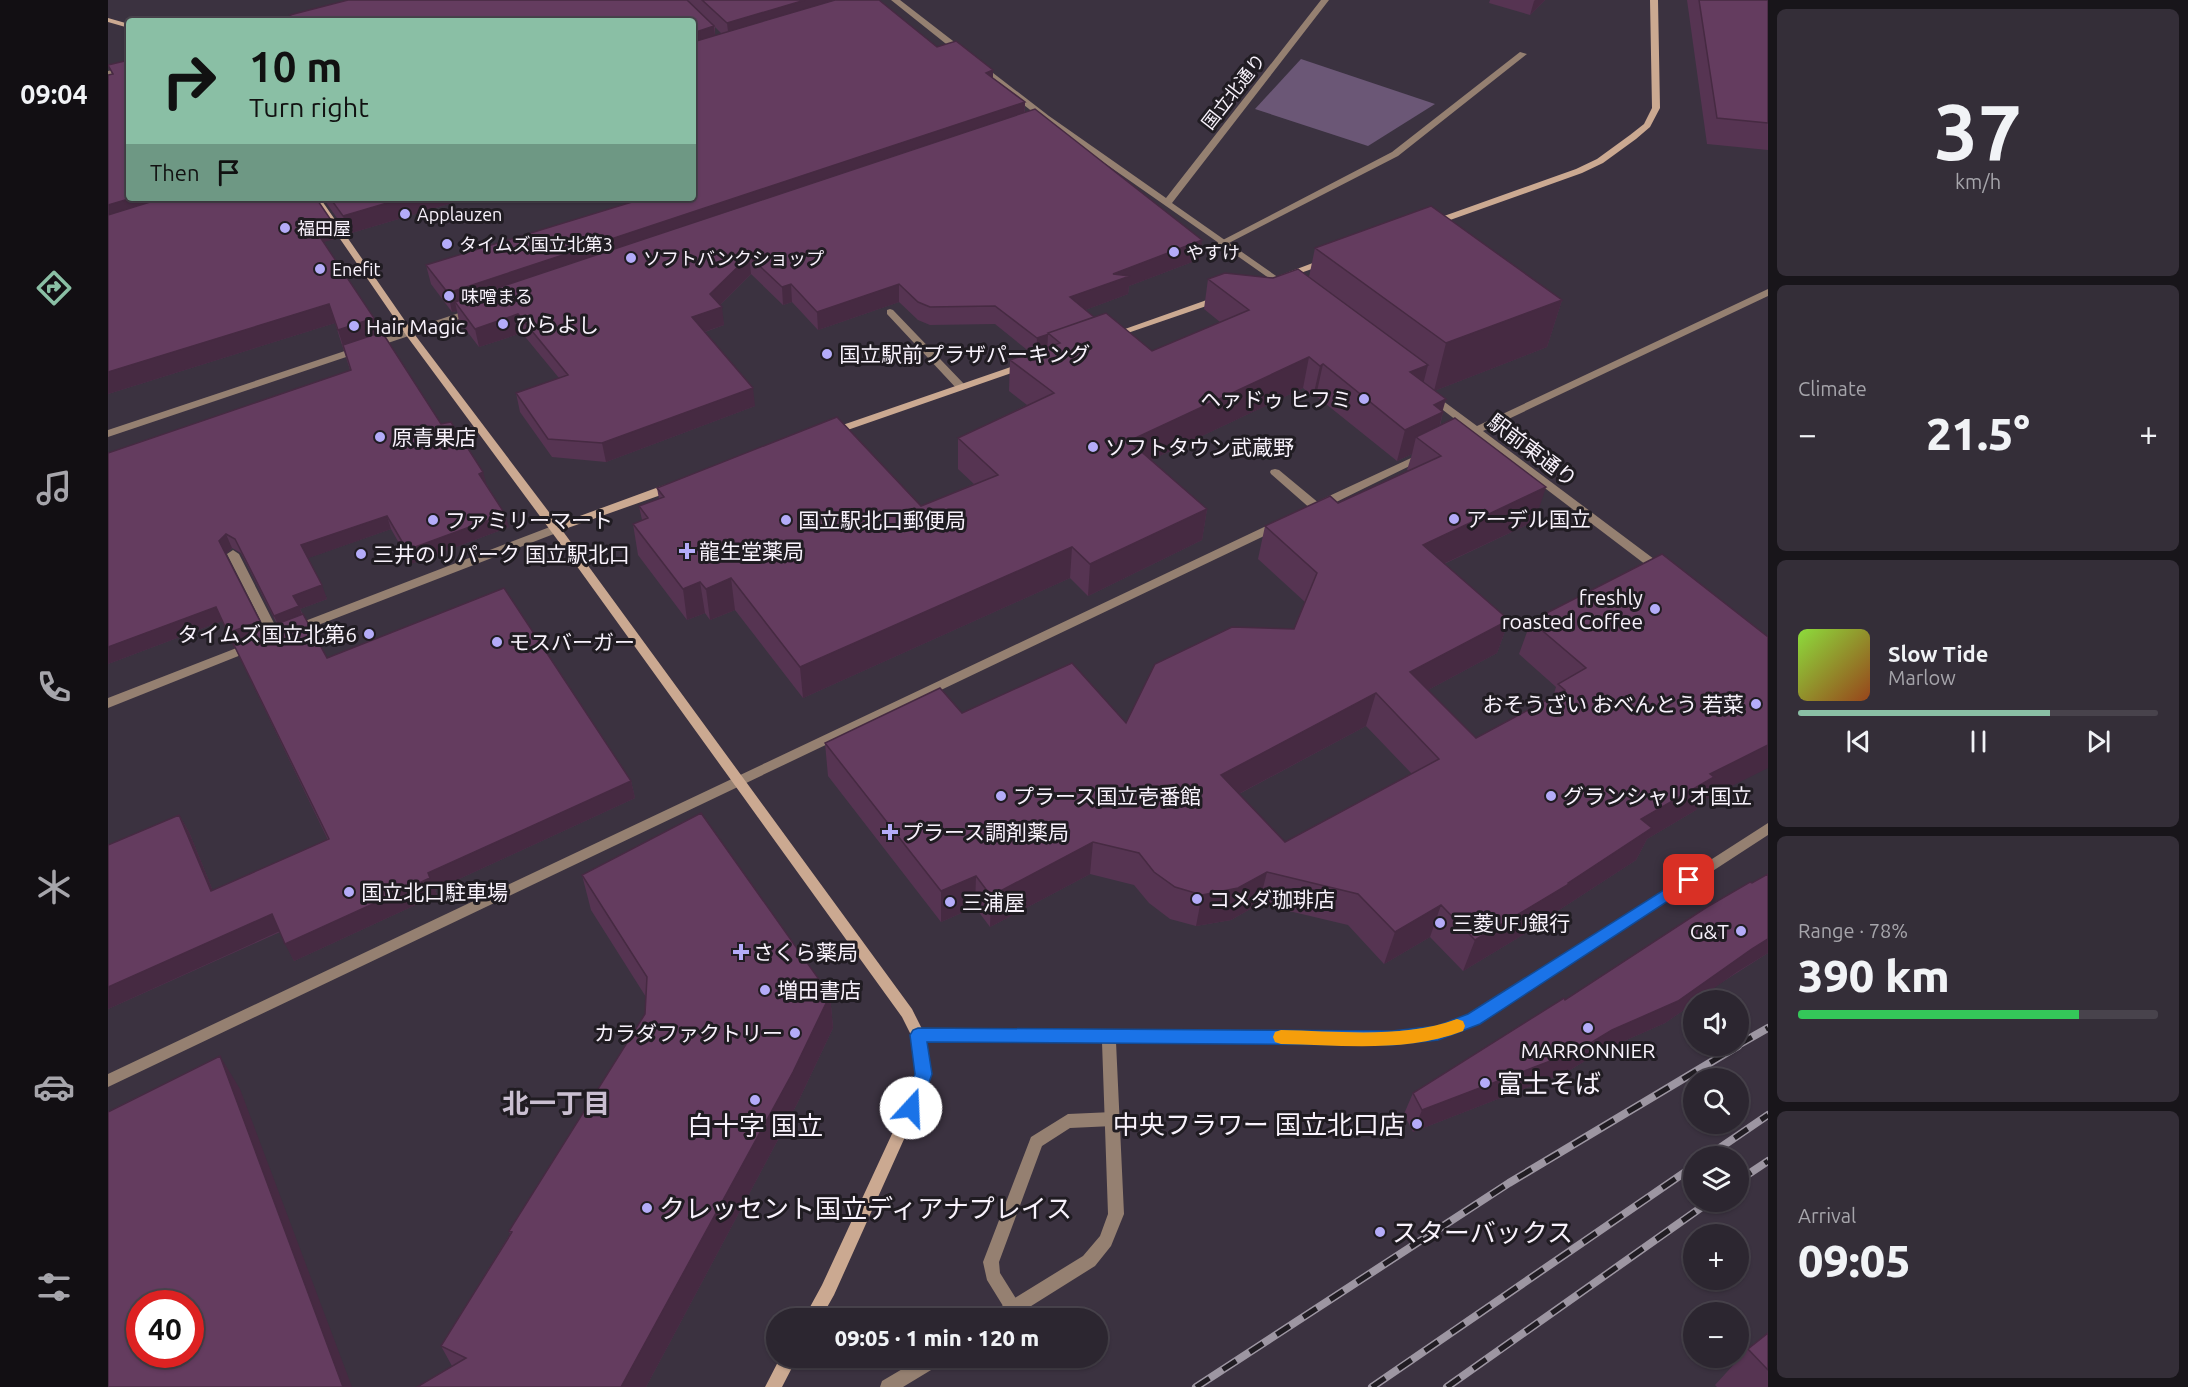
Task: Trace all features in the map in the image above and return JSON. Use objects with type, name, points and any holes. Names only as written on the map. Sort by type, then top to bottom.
[{"type":"main road","points":[[1422,227],[1579,171],[1600,161],[1647,125],[1656,108],[1654,0]]},
{"type":"main road","points":[[108,20],[126,25]]},
{"type":"main road","points":[[318,201],[410,333],[907,1013],[918,1035],[923,1074],[911,1108],[818,1308]]},
{"type":"main road","points":[[1270,281],[1333,259]]},
{"type":"main road","points":[[1104,338],[1225,296]]},
{"type":"main road","points":[[825,434],[1038,361]]},
{"type":"main road","points":[[555,529],[681,484]]},
{"type":"main road","points":[[772,1387],[783,1368]]},
{"type":"street","name":"国立北通り","points":[[1167,203],[1326,0]]},
{"type":"street","points":[[901,2],[1046,118],[1222,243],[1270,281],[1294,293]]},
{"type":"street","points":[[1222,243],[1395,154],[1523,54]]},
{"type":"street","points":[[108,73],[126,69]]},
{"type":"street","points":[[1034,122],[1046,118]]},
{"type":"street","points":[[1453,442],[1768,292]]},
{"type":"street","points":[[108,434],[488,307]]},
{"type":"street","points":[[890,312],[961,387]]},
{"type":"street","name":"駅前東通り","points":[[1421,389],[1674,580]]},
{"type":"street","points":[[1275,472],[1310,509],[1432,452]]},
{"type":"street","points":[[108,1080],[1284,522]]},
{"type":"street","points":[[108,703],[555,529]]},
{"type":"street","points":[[233,554],[274,637]]},
{"type":"street","points":[[918,1035],[1392,1038],[1438,1033],[1474,1019],[1768,828]]},
{"type":"street","points":[[1109,1036],[1113,1119],[1116,1214],[1106,1241],[1089,1261],[1014,1308],[993,1275],[991,1262],[1036,1142],[1068,1121],[1113,1119]]},
{"type":"street","points":[[888,1387],[919,1368]]},
{"type":"shaded area","points":[[1301,59],[1435,104],[1368,146],[1255,109]]},
{"type":"building","points":[[348,0],[687,0],[714,26],[696,32],[696,18],[292,18],[290,15]]},
{"type":"building","points":[[702,0],[805,0],[727,23]]},
{"type":"building","points":[[835,0],[879,0],[937,47],[956,41],[993,70],[986,73],[1025,102],[448,293],[426,265],[635,201],[696,201],[696,41]]},
{"type":"building","points":[[1699,0],[1768,0],[1768,123],[1717,118]]},
{"type":"building","points":[[126,61],[126,200],[108,205],[108,75],[113,74],[108,65]]},
{"type":"building","points":[[1035,109],[1202,240],[1113,274],[1130,276],[1070,297],[1094,317],[1037,338],[995,306],[930,307],[918,302],[899,284],[817,312],[791,284],[782,287],[749,256],[710,294],[722,307],[692,317],[753,388],[602,443],[548,439],[516,393],[568,375],[518,314],[475,329],[455,302]]},
{"type":"building","points":[[153,201],[318,201],[331,220],[312,225],[374,318],[338,330],[329,304],[108,372],[108,215]]},
{"type":"building","points":[[332,201],[394,201],[343,216]]},
{"type":"building","points":[[1431,206],[1562,300],[1446,343],[1315,248]]},
{"type":"building","points":[[1298,269],[1428,365],[1410,372],[1446,399],[1434,405],[1443,412],[1405,430],[1323,364],[1320,366],[1309,357],[1129,441],[1207,509],[1090,564],[1072,547],[800,667],[731,578],[706,589],[700,582],[683,589],[633,524],[648,518],[639,506],[664,497],[657,488],[837,417],[921,506],[998,475],[958,438],[1054,393],[1010,360],[1060,343],[1048,333],[1106,313],[1152,351],[1249,310],[1208,279],[1225,273],[1273,278]]},
{"type":"building","points":[[382,332],[441,424],[451,422],[483,472],[479,474],[505,514],[407,550],[387,516],[301,545],[322,585],[293,596],[299,606],[274,616],[235,539],[226,534],[219,541],[260,621],[228,633],[216,607],[108,647],[108,453],[351,370],[343,345]]},
{"type":"building","points":[[1455,418],[1546,487],[1423,545],[1509,620],[1410,672],[1476,738],[1565,690],[1558,684],[1586,668],[1531,621],[1662,554],[1768,637],[1768,745],[1710,774],[1714,777],[1641,819],[1652,828],[1569,884],[1475,940],[1441,905],[1395,932],[1358,894],[1267,872],[1238,888],[1202,895],[1175,887],[1154,872],[1139,853],[1093,842],[991,896],[976,876],[941,891],[825,743],[940,688],[962,713],[1072,663],[1126,723],[1155,664],[1232,627],[1294,629],[1317,573],[1265,526],[1330,496],[1338,503],[1441,456],[1416,437]],"holes":[[[1376,693],[1439,759],[1285,842],[1221,775]]]},
{"type":"building","points":[[504,588],[631,781],[428,873],[430,878],[285,944],[272,914],[108,987],[108,845],[179,815],[211,891],[329,839],[232,641],[303,614],[327,658]]},
{"type":"building","points":[[701,813],[830,995],[793,1072],[621,1387],[417,1387],[466,1358],[441,1346],[512,1232],[509,1231],[645,1014],[647,977],[582,875]]},
{"type":"building","points":[[1768,874],[1768,939],[1694,990],[1683,990],[1683,997],[1678,1001],[1612,1030],[1579,1050],[1422,1110],[1413,1093],[1564,998],[1565,1000],[1707,907],[1750,882]]},
{"type":"building","points":[[220,1056],[343,1387],[108,1387],[108,1112]]},
{"type":"building","points":[[1768,1333],[1768,1370],[1749,1350]]},
{"type":"railway","points":[[1749,1039],[1768,1028]]},
{"type":"railway","points":[[1196,1387],[1509,1183],[1721,1056]]},
{"type":"railway","points":[[1723,1146],[1768,1115]]},
{"type":"railway","points":[[1749,1174],[1768,1161]]},
{"type":"railway","points":[[1372,1387],[1683,1174]]},
{"type":"railway","points":[[1447,1387],[1695,1212]]},
{"type":"slow traffic","points":[[1281,1037],[1392,1038],[1438,1033],[1457,1026]]},
{"type":"place","name":"Applauzen","points":[[405,214]]},
{"type":"place","name":"福田屋","points":[[285,228]]},
{"type":"place","name":"タイムズ国立北第3","points":[[447,244]]},
{"type":"place","name":"やすけ","points":[[1174,252]]},
{"type":"place","name":"ソフトバンクショップ","points":[[631,258]]},
{"type":"place","name":"Enefit","points":[[320,269]]},
{"type":"place","name":"味噌まる","points":[[449,296]]},
{"type":"place","name":"ひらよし","points":[[503,324]]},
{"type":"place","name":"Hair Magic","points":[[354,326]]},
{"type":"place","name":"国立駅前プラザパーキング","points":[[827,354]]},
{"type":"place","name":"ヘァドゥ ヒフミ","points":[[1364,399]]},
{"type":"place","name":"原青果店","points":[[380,437]]},
{"type":"place","name":"ソフトタウン武蔵野","points":[[1093,447]]},
{"type":"place","name":"アーデル国立","points":[[1454,519]]},
{"type":"place","name":"ファミリーマート","points":[[433,520]]},
{"type":"place","name":"国立駅北口郵便局","points":[[786,520]]},
{"type":"place","name":"龍生堂薬局","points":[[687,551]]},
{"type":"place","name":"三井のリパーク 国立駅北口","points":[[361,554]]},
{"type":"place","name":"freshly roasted Coffee","points":[[1655,609]]},
{"type":"place","name":"タイムズ国立北第6","points":[[369,634]]},
{"type":"place","name":"モスバーガー","points":[[497,642]]},
{"type":"place","name":"おそうざい おべんとう 若菜","points":[[1756,704]]},
{"type":"place","name":"プラース国立壱番館","points":[[1001,796]]},
{"type":"place","name":"グランシャリオ国立","points":[[1551,796]]},
{"type":"place","name":"プラース調剤薬局","points":[[890,832]]},
{"type":"place","name":"国立北口駐車場","points":[[349,892]]},
{"type":"place","name":"コメダ珈琲店","points":[[1197,899]]},
{"type":"place","name":"三浦屋","points":[[950,902]]},
{"type":"place","name":"三菱UFJ銀行","points":[[1440,923]]},
{"type":"place","name":"G&T","points":[[1741,931]]},
{"type":"place","name":"さくら薬局","points":[[741,952]]},
{"type":"place","name":"増田書店","points":[[765,990]]},
{"type":"place","name":"MARRONNIER","points":[[1588,1028]]},
{"type":"place","name":"カラダファクトリー","points":[[795,1033]]},
{"type":"place","name":"富士そば","points":[[1485,1083]]},
{"type":"place","name":"白十字 国立","points":[[755,1100]]},
{"type":"place","name":"中央フラワー 国立北口店","points":[[1417,1124]]},
{"type":"place","name":"クレッセント国立ディアナプレイス","points":[[647,1208]]},
{"type":"place","name":"スターバックス","points":[[1380,1232]]},
{"type":"district","name":"北一丁目","points":[[556,1103]]},
{"type":"route","points":[[911,1108],[923,1074],[918,1035],[1392,1038],[1438,1033],[1474,1019],[1689,880]]}]
